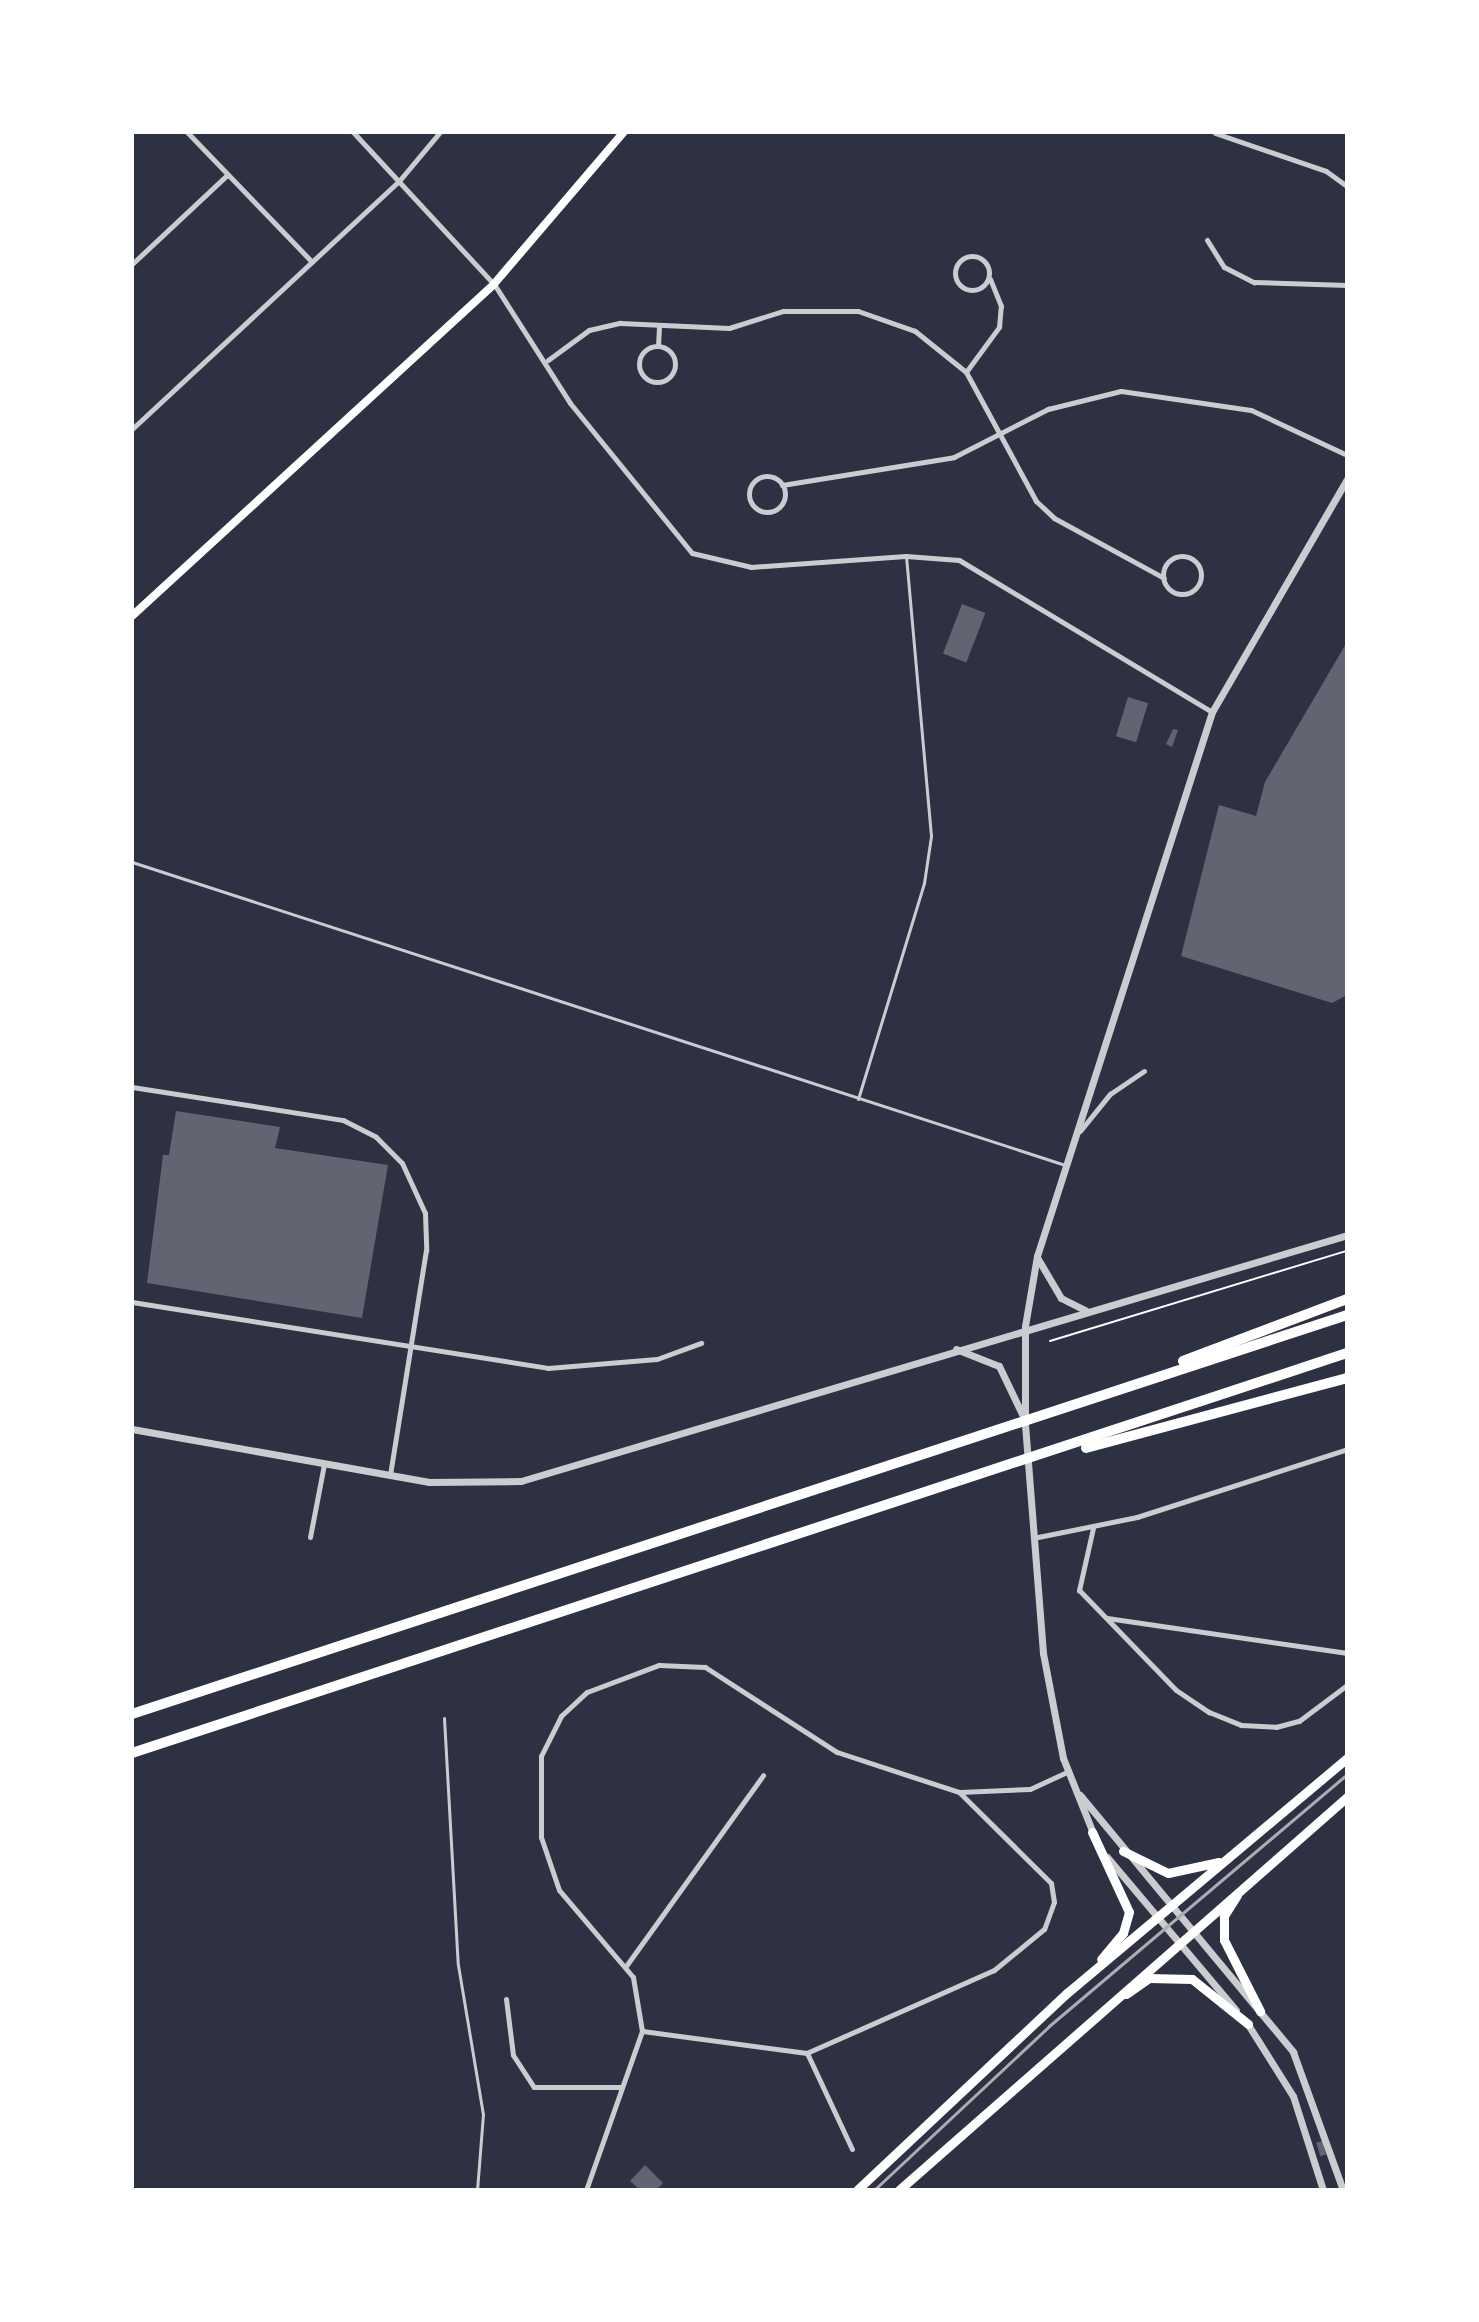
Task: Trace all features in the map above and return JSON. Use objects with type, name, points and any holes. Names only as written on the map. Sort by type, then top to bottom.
[{"type":"highway","points":[[1065,1406],[1347,1299]]},
{"type":"highway","points":[[132,1714],[1347,1315]]},
{"type":"highway","points":[[132,1753],[1010,1467],[1347,1353]]},
{"type":"highway","points":[[1010,1467],[1347,1378]]},
{"type":"main road","points":[[132,616],[494,284],[624,132]]},
{"type":"main road","points":[[857,2190],[1067,1993],[1347,1758]]},
{"type":"main road","points":[[899,2190],[1093,2014],[1347,1797]]},
{"type":"main road","points":[[1067,1993],[1128,1921],[1127,1901],[1092,1832]]},
{"type":"main road","points":[[1123,1851],[1175,1874],[1229,1858]]},
{"type":"main road","points":[[1241,1888],[1224,1916],[1224,1940],[1260,2011]]},
{"type":"main road","points":[[1093,2014],[1149,1978],[1177,1975],[1248,2024]]},
{"type":"street","points":[[187,132],[312,262]]},
{"type":"street","points":[[353,132],[494,284],[548,360],[570,403],[692,553],[726,566],[760,567],[906,556],[942,557],[982,570],[1212,712]]},
{"type":"street","points":[[132,429],[399,181],[440,132]]},
{"type":"street","points":[[1215,133],[1326,171],[1347,186]]},
{"type":"street","points":[[132,264],[227,175]]},
{"type":"street","points":[[1207,240],[1224,267],[1254,282],[1347,285]]},
{"type":"street","points":[[966,372],[999,327],[1001,306],[981,258],[970,255],[956,266],[967,289],[989,278]]},
{"type":"street","points":[[548,360],[589,330],[659,326],[729,328],[783,311],[858,311],[915,331],[966,372],[1036,501],[1054,518],[1164,578],[1185,594],[1201,572],[1182,556],[1166,566],[1164,578]]},
{"type":"street","points":[[658,346],[659,326]]},
{"type":"street","points":[[658,346],[673,355],[675,366],[654,383],[640,372],[639,360],[658,346]]},
{"type":"street","points":[[782,485],[785,496],[776,511],[758,511],[750,502],[756,479],[767,476],[782,485],[905,470],[1002,434],[1058,405],[1121,391],[1251,410],[1347,455]]},
{"type":"street","points":[[1323,2190],[1293,2096],[1248,2024],[1157,1918],[1092,1832],[1069,1771],[1043,1653],[1038,1537],[1025,1422],[1025,1326],[1037,1256],[1212,712],[1347,479]]},
{"type":"street","points":[[1074,1138],[1110,1094],[1144,1071]]},
{"type":"street","points":[[132,1087],[325,1116],[390,1149],[416,1187],[427,1232],[390,1474]]},
{"type":"street","points":[[132,1429],[429,1482],[521,1481],[1025,1326],[1347,1235]]},
{"type":"street","points":[[1037,1256],[1052,1288],[1086,1311]]},
{"type":"street","points":[[132,1302],[411,1350],[603,1368],[701,1343]]},
{"type":"street","points":[[953,1349],[992,1360],[1012,1388],[1025,1422]]},
{"type":"street","points":[[1038,1537],[1093,1528],[1347,1449]]},
{"type":"street","points":[[310,1537],[324,1464]]},
{"type":"street","points":[[1093,1528],[1078,1582],[1107,1618],[1176,1690],[1241,1725],[1299,1721],[1347,1685]]},
{"type":"street","points":[[1107,1618],[1347,1653]]},
{"type":"street","points":[[586,2190],[642,2031],[640,1997],[626,1966],[559,1890],[537,1810],[550,1734],[594,1688],[659,1665],[705,1667],[837,1752],[959,1792],[1030,1789],[1069,1771]]},
{"type":"street","points":[[626,1966],[763,1775]]},
{"type":"street","points":[[642,2031],[807,2053],[965,1987],[1044,1929],[1054,1902],[1049,1879],[959,1792]]},
{"type":"street","points":[[1078,1793],[1123,1851],[1260,2011],[1307,2078],[1343,2190]]},
{"type":"street","points":[[506,1999],[513,2055],[534,2087],[622,2087]]},
{"type":"street","points":[[807,2053],[852,2149]]},
{"type":"lane","points":[[858,1099],[924,883],[931,836],[906,556]]},
{"type":"lane","points":[[132,862],[1065,1165]]},
{"type":"lane","points":[[444,1718],[458,1965],[483,2114],[477,2190]]},
{"type":"path","points":[[1050,1341],[1347,1251]]},
{"type":"building","points":[[962,604],[985,613],[966,662],[943,653]]},
{"type":"building","points":[[1347,642],[1347,995],[1332,1003],[1181,956],[1219,805],[1256,816],[1265,782]]},
{"type":"building","points":[[1128,697],[1148,703],[1136,742],[1116,736]]},
{"type":"building","points":[[1173,729],[1178,730],[1172,747],[1166,744]]},
{"type":"building","points":[[176,1111],[280,1127],[275,1148],[388,1165],[362,1318],[147,1283],[163,1155],[169,1155]]},
{"type":"building","points":[[1322,2141],[1326,2154],[1320,2156],[1316,2143]]},
{"type":"building","points":[[645,2165],[663,2183],[656,2190],[640,2190],[630,2181]]},
{"type":"railway","points":[[874,2190],[1049,2026],[1347,1774]]}]
